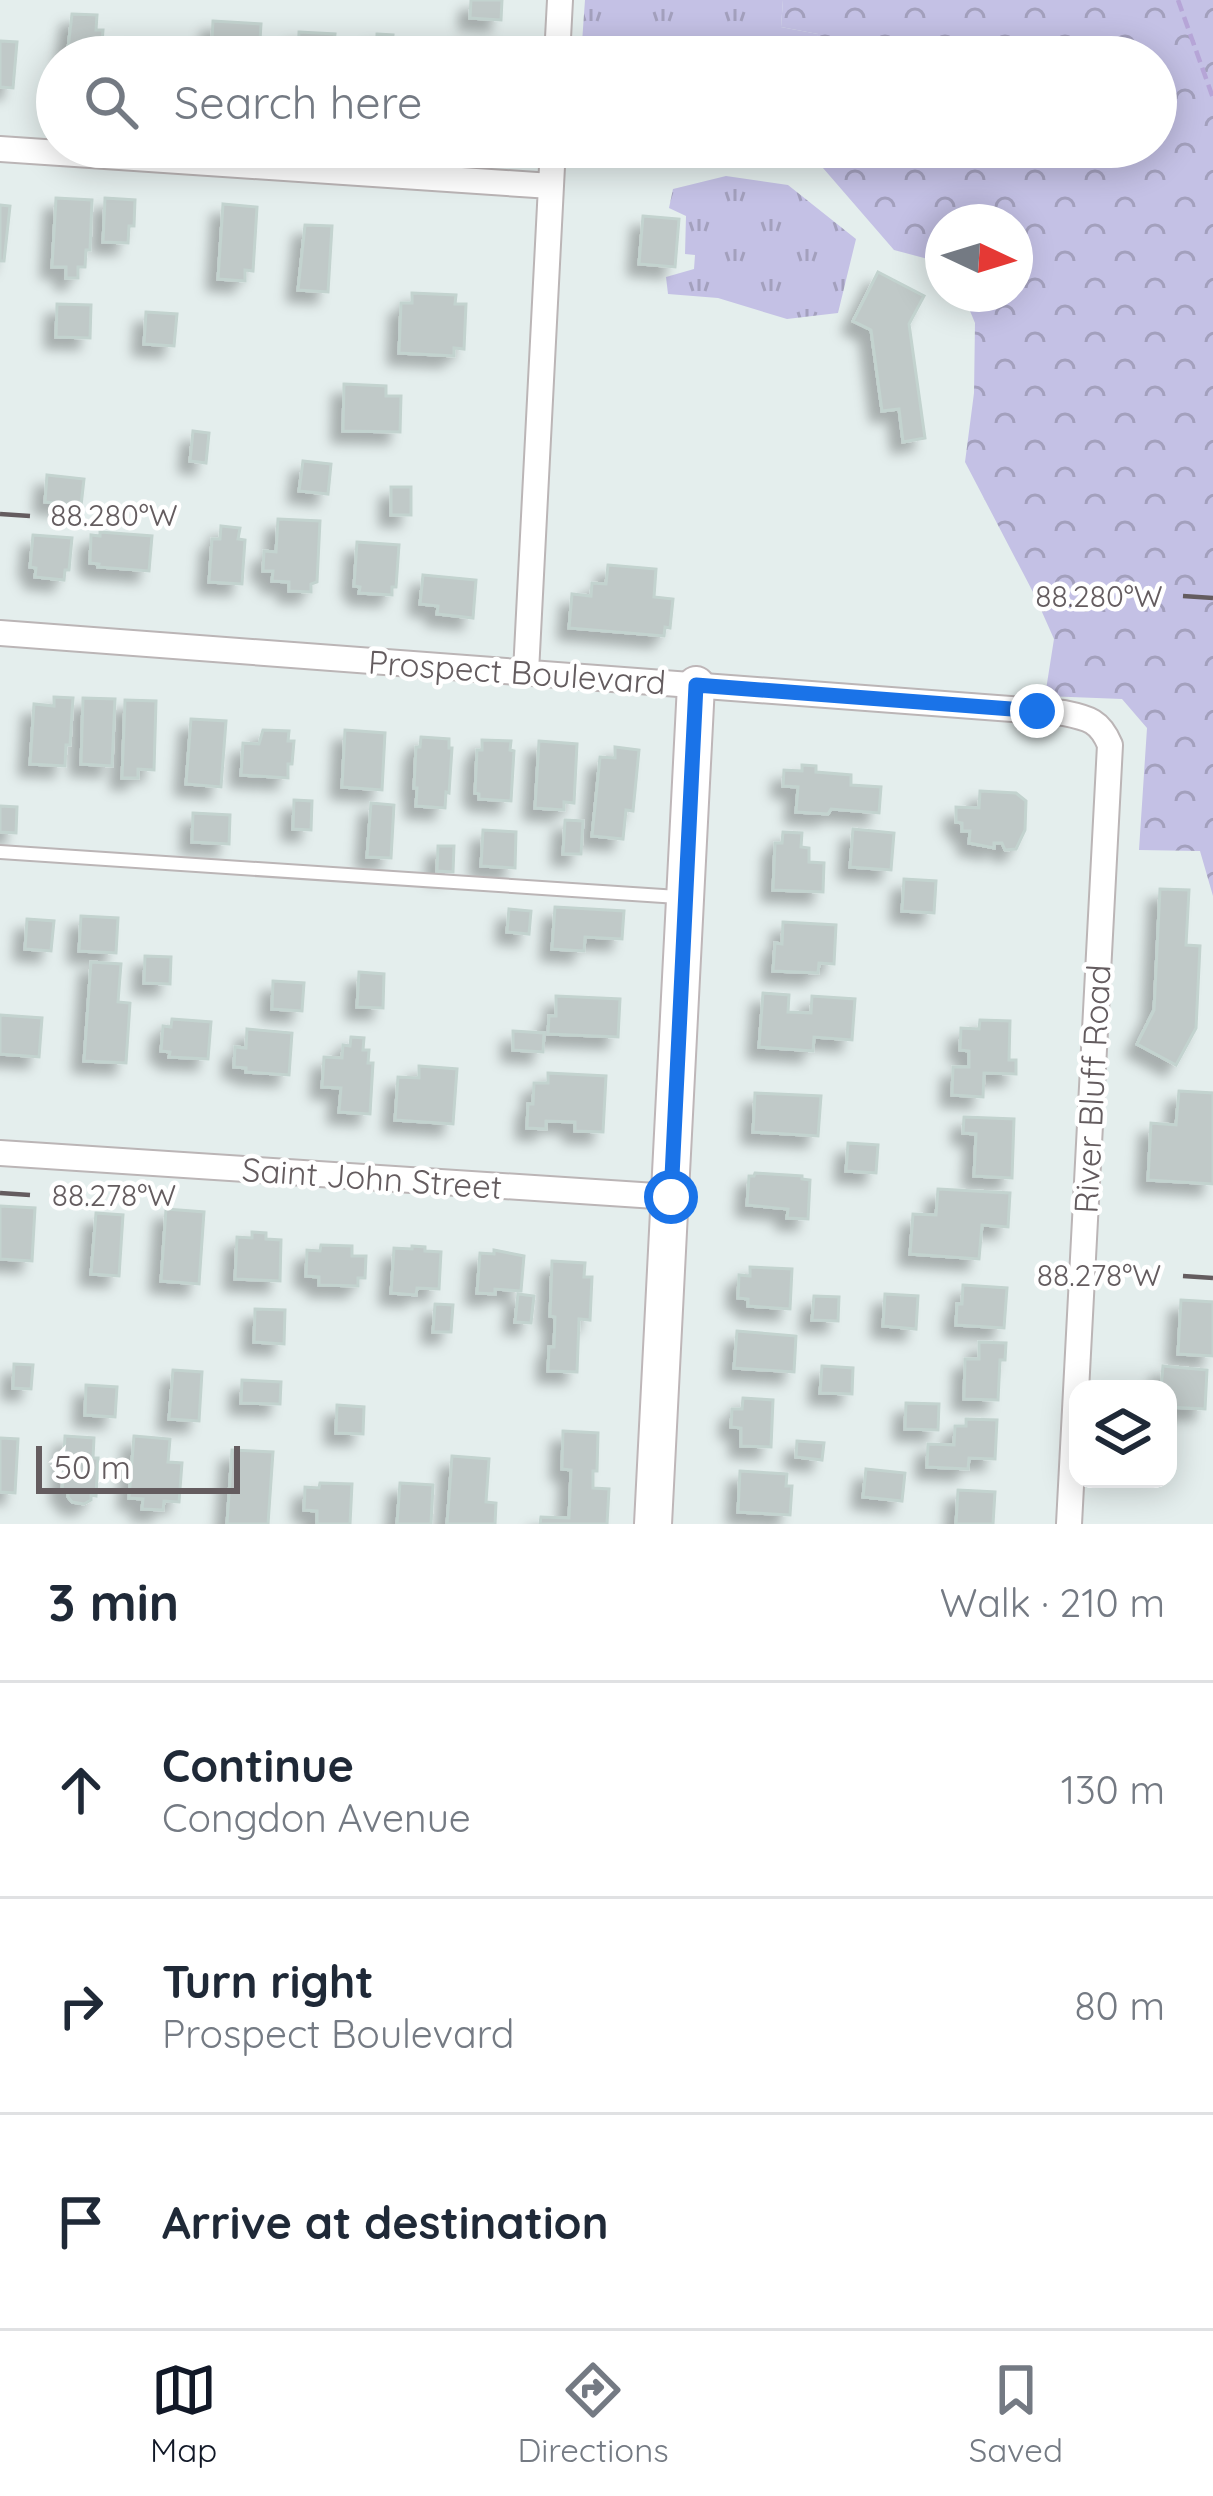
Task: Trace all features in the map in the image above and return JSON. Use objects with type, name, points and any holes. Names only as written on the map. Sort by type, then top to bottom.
[{"type":"street","points":[[558,36],[560,0]]},
{"type":"street","points":[[0,149],[36,151]]},
{"type":"street","points":[[283,168],[551,186]]},
{"type":"street","points":[[526,672],[552,168]]},
{"type":"street","name":"Prospect Boulevard","points":[[0,633],[1064,713],[1103,728]]},
{"type":"street","points":[[653,1524],[696,685]]},
{"type":"street","name":"River Bluff Road","points":[[1070,1524],[1111,745],[1103,728]]},
{"type":"street","name":"Saint John Street","points":[[0,1153],[671,1197]]},
{"type":"lane","points":[[0,852],[686,897]]},
{"type":"path","points":[[1178,0],[1213,98]]},
{"type":"green space","points":[[585,0],[783,0],[781,27],[818,34],[818,36],[582,36]]},
{"type":"green space","points":[[783,0],[1213,0],[1213,896],[1200,851],[1139,850],[1147,728],[1122,699],[1045,696],[1054,639],[965,462],[974,393],[975,323],[970,312],[1033,312],[1033,204],[925,204],[925,258],[894,250],[823,168],[1177,168],[1177,36],[818,34],[781,27]]},
{"type":"green space","points":[[726,176],[788,185],[856,239],[838,313],[787,319],[718,298],[668,294],[666,277],[694,269],[695,255],[685,254],[686,216],[669,208],[673,189]]},
{"type":"building","points":[[471,0],[502,0],[501,20],[470,18]]},
{"type":"building","points":[[72,14],[97,15],[96,30],[103,30],[103,36],[69,36]]},
{"type":"building","points":[[213,21],[261,24],[260,36],[212,36]]},
{"type":"building","points":[[299,32],[335,34],[335,36],[299,36]]},
{"type":"building","points":[[0,41],[17,42],[13,88],[0,87]]},
{"type":"building","points":[[56,198],[92,200],[90,250],[86,250],[85,267],[78,267],[78,278],[66,278],[66,267],[52,267]]},
{"type":"building","points":[[105,198],[135,200],[128,243],[103,242]]},
{"type":"building","points":[[223,204],[257,207],[253,271],[245,270],[245,281],[218,279]]},
{"type":"building","points":[[0,205],[10,206],[4,261],[0,261]]},
{"type":"building","points":[[643,216],[679,219],[675,267],[639,264]]},
{"type":"building","points":[[305,225],[332,226],[328,292],[298,290]]},
{"type":"building","points":[[878,272],[924,296],[909,324],[925,438],[903,442],[899,409],[882,411],[871,330],[853,321]]},
{"type":"building","points":[[412,293],[456,295],[455,304],[466,304],[464,349],[454,348],[454,356],[399,353],[401,303],[412,303]]},
{"type":"building","points":[[57,304],[91,305],[90,338],[56,337]]},
{"type":"building","points":[[146,312],[177,314],[174,346],[144,344]]},
{"type":"building","points":[[344,384],[386,386],[386,396],[401,396],[400,432],[343,431]]},
{"type":"building","points":[[193,431],[209,433],[206,463],[190,461]]},
{"type":"building","points":[[303,461],[331,464],[328,494],[299,491]]},
{"type":"building","points":[[47,475],[84,479],[81,506],[45,502]]},
{"type":"building","points":[[391,487],[411,487],[411,515],[391,515]]},
{"type":"building","points":[[278,519],[320,521],[317,582],[311,584],[311,592],[289,591],[289,582],[272,581],[273,571],[263,571],[264,551],[276,552]]},
{"type":"building","points":[[221,526],[240,528],[238,539],[245,540],[242,584],[209,582],[212,539],[220,539]]},
{"type":"building","points":[[100,532],[152,536],[149,571],[90,563],[91,535],[100,536]]},
{"type":"building","points":[[33,535],[72,538],[64,580],[35,577],[36,568],[30,567]]},
{"type":"building","points":[[357,542],[399,545],[392,595],[359,593],[360,587],[354,586]]},
{"type":"building","points":[[608,565],[656,569],[654,597],[673,599],[670,628],[665,627],[664,636],[569,628],[572,594],[591,596],[592,583],[606,584]]},
{"type":"building","points":[[423,575],[476,580],[473,618],[437,614],[438,606],[420,604]]},
{"type":"building","points":[[54,697],[73,698],[65,766],[30,764],[34,704],[54,706]]},
{"type":"building","points":[[83,698],[115,699],[112,766],[81,764]]},
{"type":"building","points":[[125,700],[156,701],[154,770],[138,769],[138,778],[122,778]]},
{"type":"building","points":[[191,719],[226,721],[221,787],[186,784]]},
{"type":"building","points":[[263,730],[289,731],[288,741],[294,741],[288,778],[241,775],[243,743],[259,744]]},
{"type":"building","points":[[345,730],[385,733],[382,790],[342,787]]},
{"type":"building","points":[[421,737],[449,739],[445,808],[416,806],[416,747]]},
{"type":"building","points":[[482,740],[511,741],[511,801],[479,799],[475,793],[477,750],[482,750]]},
{"type":"building","points":[[539,741],[577,744],[574,803],[564,802],[564,810],[535,808]]},
{"type":"building","points":[[615,747],[639,750],[633,811],[626,810],[623,839],[592,836],[600,757],[615,758]]},
{"type":"building","points":[[802,765],[816,766],[816,772],[851,775],[851,785],[881,787],[879,813],[796,812],[798,787],[783,786],[784,770],[802,771]]},
{"type":"building","points":[[980,791],[1016,793],[1026,801],[1025,830],[1016,849],[1005,850],[1002,843],[994,843],[994,848],[969,843],[970,831],[962,831],[962,823],[956,822],[956,807],[979,808]]},
{"type":"building","points":[[294,800],[312,801],[311,830],[293,829]]},
{"type":"building","points":[[371,803],[394,805],[391,858],[367,857]]},
{"type":"building","points":[[0,806],[17,807],[16,833],[0,832]]},
{"type":"building","points":[[193,813],[230,815],[229,844],[192,842]]},
{"type":"building","points":[[565,820],[583,821],[581,854],[563,854]]},
{"type":"building","points":[[853,829],[894,833],[891,870],[850,867]]},
{"type":"building","points":[[483,830],[516,832],[515,868],[481,866]]},
{"type":"building","points":[[783,832],[802,833],[801,847],[809,848],[809,862],[824,863],[823,892],[773,890],[775,843],[782,843]]},
{"type":"building","points":[[438,846],[454,846],[453,872],[437,871]]},
{"type":"building","points":[[904,879],[936,881],[934,913],[902,911]]},
{"type":"building","points":[[1160,889],[1189,890],[1186,945],[1200,946],[1196,1028],[1176,1065],[1137,1044],[1154,1010]]},
{"type":"building","points":[[555,907],[624,911],[622,939],[585,937],[584,951],[552,949]]},
{"type":"building","points":[[509,909],[531,911],[529,934],[507,932]]},
{"type":"building","points":[[81,916],[118,918],[116,953],[79,951]]},
{"type":"building","points":[[27,919],[54,921],[51,951],[25,949]]},
{"type":"building","points":[[783,922],[836,925],[834,964],[819,963],[818,973],[773,971],[775,943],[782,944]]},
{"type":"building","points":[[145,956],[171,957],[170,984],[144,983]]},
{"type":"building","points":[[91,962],[121,964],[118,1002],[130,1003],[126,1063],[84,1061]]},
{"type":"building","points":[[359,972],[384,974],[383,1008],[357,1007]]},
{"type":"building","points":[[273,981],[304,983],[302,1011],[272,1009]]},
{"type":"building","points":[[763,993],[789,995],[788,1012],[811,1013],[812,996],[855,999],[852,1040],[814,1037],[813,1051],[759,1047]]},
{"type":"building","points":[[556,996],[620,999],[618,1037],[548,1034],[549,1016],[556,1016]]},
{"type":"building","points":[[0,1015],[42,1018],[39,1057],[0,1054]]},
{"type":"building","points":[[172,1019],[211,1022],[208,1059],[169,1057],[170,1052],[161,1051],[163,1026],[171,1027]]},
{"type":"building","points":[[980,1020],[1010,1021],[1009,1060],[1016,1060],[1016,1074],[984,1073],[983,1097],[952,1095],[953,1067],[969,1067],[969,1051],[960,1050],[961,1028],[979,1029]]},
{"type":"building","points":[[247,1029],[292,1033],[289,1075],[234,1067],[235,1047],[246,1048]]},
{"type":"building","points":[[513,1031],[544,1033],[543,1052],[513,1050]]},
{"type":"building","points":[[351,1037],[364,1038],[363,1050],[369,1050],[368,1063],[373,1063],[370,1114],[339,1112],[341,1088],[322,1087],[324,1057],[342,1058],[343,1045],[350,1046]]},
{"type":"building","points":[[419,1066],[457,1069],[453,1124],[395,1120],[398,1077],[419,1078]]},
{"type":"building","points":[[548,1073],[606,1076],[603,1132],[575,1131],[575,1122],[546,1121],[546,1129],[527,1128],[534,1083],[548,1083]]},
{"type":"building","points":[[1179,1091],[1213,1093],[1213,1184],[1148,1180],[1151,1123],[1176,1125]]},
{"type":"building","points":[[755,1093],[821,1096],[818,1136],[753,1132]]},
{"type":"building","points":[[964,1117],[1014,1119],[1012,1178],[974,1176],[976,1134],[963,1133]]},
{"type":"building","points":[[848,1143],[878,1145],[876,1173],[846,1171]]},
{"type":"building","points":[[749,1176],[810,1180],[808,1219],[787,1218],[788,1209],[747,1205]]},
{"type":"building","points":[[938,1189],[1010,1193],[1008,1227],[982,1225],[979,1259],[910,1254],[913,1214],[936,1215]]},
{"type":"building","points":[[0,1206],[35,1208],[32,1261],[0,1259]]},
{"type":"building","points":[[166,1209],[204,1212],[199,1284],[161,1281]]},
{"type":"building","points":[[96,1213],[123,1215],[119,1276],[91,1274]]},
{"type":"building","points":[[252,1232],[281,1240],[280,1281],[235,1279],[237,1237],[252,1238]]},
{"type":"building","points":[[321,1245],[352,1246],[352,1256],[366,1256],[365,1278],[358,1278],[358,1286],[319,1285],[319,1277],[306,1276],[307,1250],[320,1251]]},
{"type":"building","points":[[394,1248],[441,1252],[439,1289],[417,1288],[416,1295],[391,1293]]},
{"type":"building","points":[[494,1250],[524,1256],[521,1291],[477,1293],[480,1253],[494,1254]]},
{"type":"building","points":[[552,1261],[585,1263],[584,1277],[592,1277],[590,1320],[579,1319],[577,1372],[548,1371],[549,1347],[554,1347]]},
{"type":"building","points":[[750,1267],[792,1269],[790,1309],[748,1306],[748,1299],[738,1298],[739,1275],[750,1276]]},
{"type":"building","points":[[963,1285],[1007,1288],[1004,1328],[956,1325]]},
{"type":"building","points":[[518,1294],[534,1296],[531,1323],[515,1322]]},
{"type":"building","points":[[885,1294],[918,1296],[916,1329],[883,1326]]},
{"type":"building","points":[[814,1296],[839,1297],[838,1321],[812,1320]]},
{"type":"building","points":[[1181,1300],[1213,1302],[1213,1356],[1178,1354]]},
{"type":"building","points":[[435,1304],[453,1305],[451,1332],[433,1332]]},
{"type":"building","points":[[255,1309],[285,1310],[284,1344],[254,1342]]},
{"type":"building","points":[[737,1331],[796,1336],[794,1372],[734,1368]]},
{"type":"building","points":[[979,1342],[1006,1343],[998,1400],[964,1399],[965,1359],[979,1359]]},
{"type":"building","points":[[14,1364],[33,1365],[31,1389],[13,1388]]},
{"type":"building","points":[[822,1366],[853,1368],[852,1394],[820,1393]]},
{"type":"building","points":[[1163,1366],[1207,1370],[1205,1409],[1177,1407],[1177,1380],[1162,1380]]},
{"type":"building","points":[[173,1370],[202,1372],[199,1421],[169,1419]]},
{"type":"building","points":[[242,1380],[281,1382],[280,1404],[241,1403]]},
{"type":"building","points":[[86,1385],[117,1387],[115,1417],[85,1415]]},
{"type":"building","points":[[743,1398],[773,1400],[771,1447],[741,1446],[741,1428],[731,1427],[732,1409],[742,1409]]},
{"type":"building","points":[[906,1403],[939,1404],[938,1430],[905,1429]]},
{"type":"building","points":[[337,1405],[364,1407],[363,1434],[336,1433]]},
{"type":"building","points":[[966,1419],[997,1420],[995,1459],[969,1458],[968,1469],[927,1467],[928,1444],[954,1445],[955,1426],[966,1426]]},
{"type":"building","points":[[563,1431],[598,1433],[593,1488],[609,1489],[607,1524],[540,1524],[541,1517],[569,1518],[571,1470],[562,1469]]},
{"type":"building","points":[[65,1436],[94,1438],[96,1496],[91,1495],[84,1504],[72,1502],[68,1492],[62,1492]]},
{"type":"building","points":[[134,1436],[170,1439],[168,1462],[182,1463],[179,1502],[164,1501],[163,1510],[142,1509],[143,1499],[129,1498]]},
{"type":"building","points":[[0,1438],[18,1439],[15,1493],[0,1492]]},
{"type":"building","points":[[797,1441],[824,1443],[822,1460],[796,1457]]},
{"type":"building","points":[[232,1450],[273,1452],[268,1524],[227,1524]]},
{"type":"building","points":[[452,1456],[489,1459],[486,1502],[496,1503],[495,1524],[447,1524]]},
{"type":"building","points":[[866,1469],[905,1473],[902,1501],[863,1497]]},
{"type":"building","points":[[740,1471],[787,1474],[786,1486],[792,1486],[790,1515],[738,1512]]},
{"type":"building","points":[[320,1483],[352,1484],[350,1524],[317,1524],[317,1511],[304,1510],[305,1487],[319,1488]]},
{"type":"building","points":[[400,1483],[433,1485],[431,1524],[397,1524]]},
{"type":"building","points":[[958,1490],[995,1492],[993,1524],[956,1524]]},
{"type":"route","points":[[671,1197],[696,685],[1037,711]]}]
